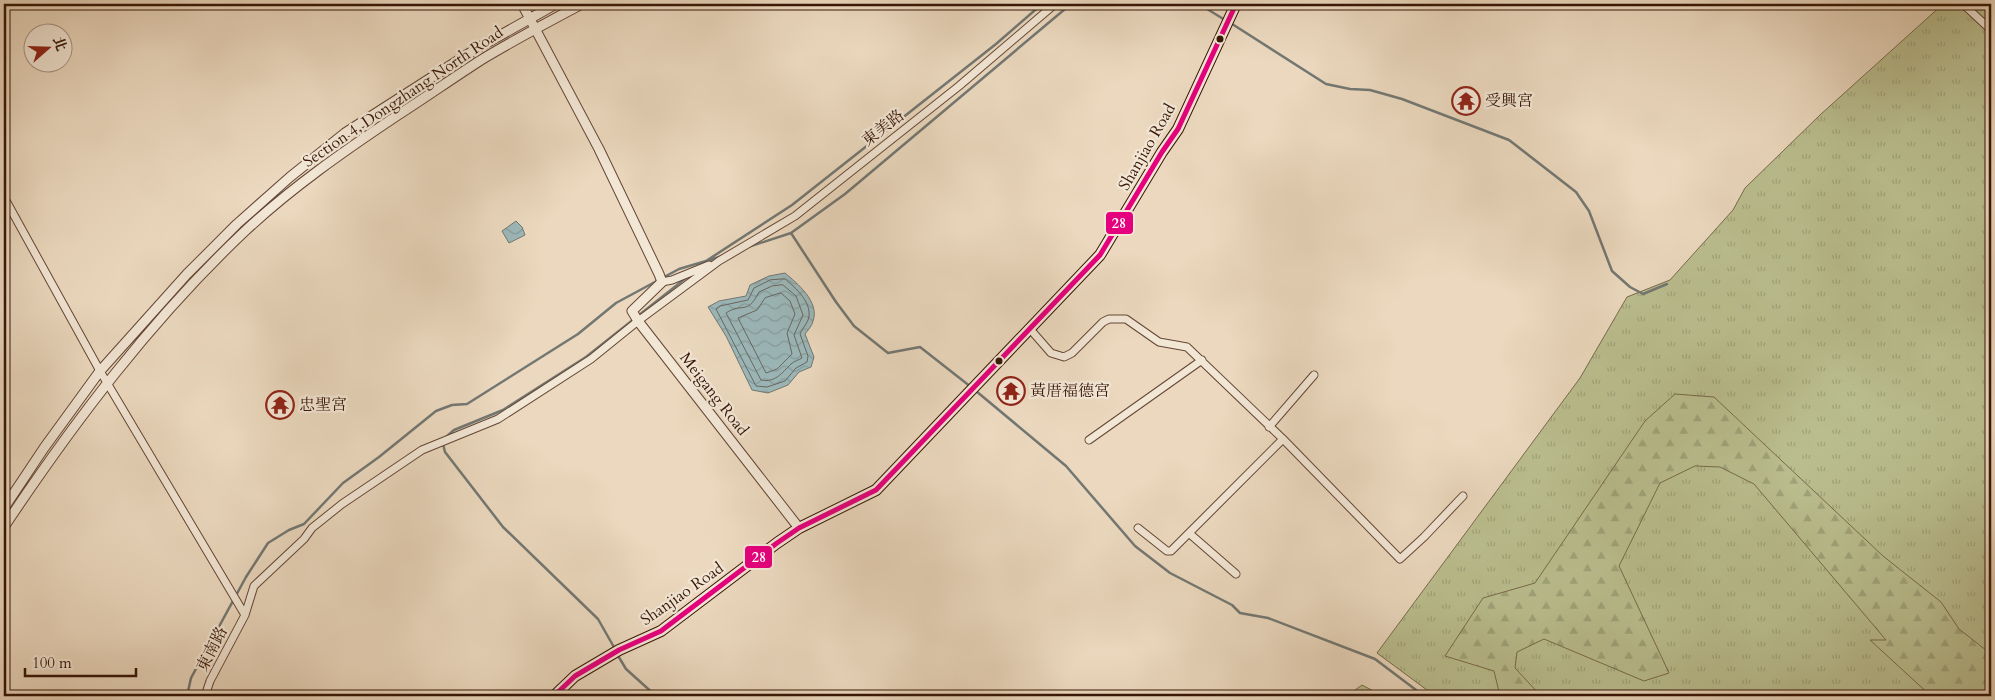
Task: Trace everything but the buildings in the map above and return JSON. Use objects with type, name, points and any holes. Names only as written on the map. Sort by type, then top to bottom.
[{"type":"main road","name":"Shanjiao Road","points":[[554,696],[575,676],[615,652],[661,631],[799,528],[876,490],[1100,255],[1178,129],[1236,4]]},
{"type":"street","points":[[522,4],[599,149],[660,278]]},
{"type":"street","name":"Section 4, Dongzhang North Road","points":[[4,508],[44,448],[100,371],[194,267],[237,224],[297,171],[345,133],[476,49],[556,4]]},
{"type":"street","name":"Section 4, Dongzhang North Road","points":[[4,528],[51,457],[107,382],[194,283],[244,232],[306,180],[354,144],[482,59],[582,4]]},
{"type":"street","name":"東美路","points":[[719,260],[795,216],[959,86],[1055,4]]},
{"type":"street","points":[[1964,4],[1991,30]]},
{"type":"street","points":[[4,199],[100,371],[245,615]]},
{"type":"street","points":[[660,278],[672,280],[719,260]]},
{"type":"street","name":"東南路","points":[[205,696],[210,681],[245,615],[254,586],[304,539],[312,528],[342,504],[422,450],[498,420],[591,360],[638,320],[719,260]]},
{"type":"street","points":[[638,320],[632,311],[660,278]]},
{"type":"street","points":[[1030,329],[1051,353],[1064,357],[1072,353],[1103,322],[1109,319],[1126,319],[1159,342],[1186,347],[1202,360],[1283,439],[1400,559],[1463,496]]},
{"type":"street","name":"Meigang Road","points":[[638,320],[799,528]]},
{"type":"street","points":[[1089,440],[1202,360]]},
{"type":"street","points":[[1269,427],[1314,375]]},
{"type":"street","points":[[1138,528],[1167,551],[1171,551],[1283,439]]},
{"type":"street","points":[[1190,534],[1236,574]]},
{"type":"green space","points":[[1943,4],[1991,4],[1991,696],[1435,696],[1377,653],[1580,378],[1627,297],[1670,280],[1733,210],[1745,188],[1820,115]]},
{"type":"green space","points":[[1675,394],[1714,397],[1883,556],[1941,602],[1959,629],[1991,654],[1991,696],[1931,696],[1870,640],[1886,640],[1754,484],[1720,467],[1695,466],[1660,483],[1619,566],[1669,673],[1644,681],[1544,639],[1517,652],[1515,668],[1541,696],[1500,696],[1494,671],[1445,656],[1483,598],[1535,583],[1645,421]]},
{"type":"green space","points":[[1362,685],[1383,696],[1347,696]]},
{"type":"water","points":[[516,221],[522,227],[525,235],[509,243],[502,231]]},
{"type":"water","points":[[785,273],[806,294],[813,307],[812,323],[805,334],[814,357],[811,367],[799,372],[788,385],[768,393],[752,390],[726,336],[708,307],[719,301],[746,296],[750,285],[769,276]]},
{"type":"waterway","points":[[187,696],[191,678],[246,577],[268,543],[289,530],[304,524],[343,483],[436,411],[452,405],[467,404],[578,334],[616,303],[679,269],[706,261],[792,205],[996,44],[1042,4]]},
{"type":"waterway","points":[[748,247],[791,233],[845,194],[1071,4]]},
{"type":"waterway","points":[[1199,4],[1225,20]]},
{"type":"waterway","points":[[1229,22],[1326,84],[1350,89],[1370,90],[1402,99],[1509,140],[1576,192],[1589,211],[1612,271],[1630,287],[1643,294],[1667,284]]},
{"type":"waterway","points":[[791,233],[854,326],[888,353],[920,347],[971,387]]},
{"type":"waterway","points":[[710,260],[722,256]]},
{"type":"waterway","points":[[446,437],[454,430],[503,410],[586,357],[686,278]]},
{"type":"waterway","points":[[976,391],[1066,466],[1135,546],[1170,573],[1232,605],[1240,613],[1268,618],[1375,659],[1424,696]]},
{"type":"waterway","points":[[443,444],[445,452],[503,527],[598,619],[615,649]]},
{"type":"waterway","points":[[617,654],[626,669],[656,696]]},
{"type":"transit line","name":"28","points":[[554,696],[575,676],[619,650],[661,631],[799,528],[876,490],[1100,255],[1178,129],[1236,4]]},
{"type":"place","name":"受興宮","points":[[1466,101]]},
{"type":"place","name":"黃厝福德宮","points":[[1011,391]]},
{"type":"place","name":"忠聖宮","points":[[280,405]]}]
